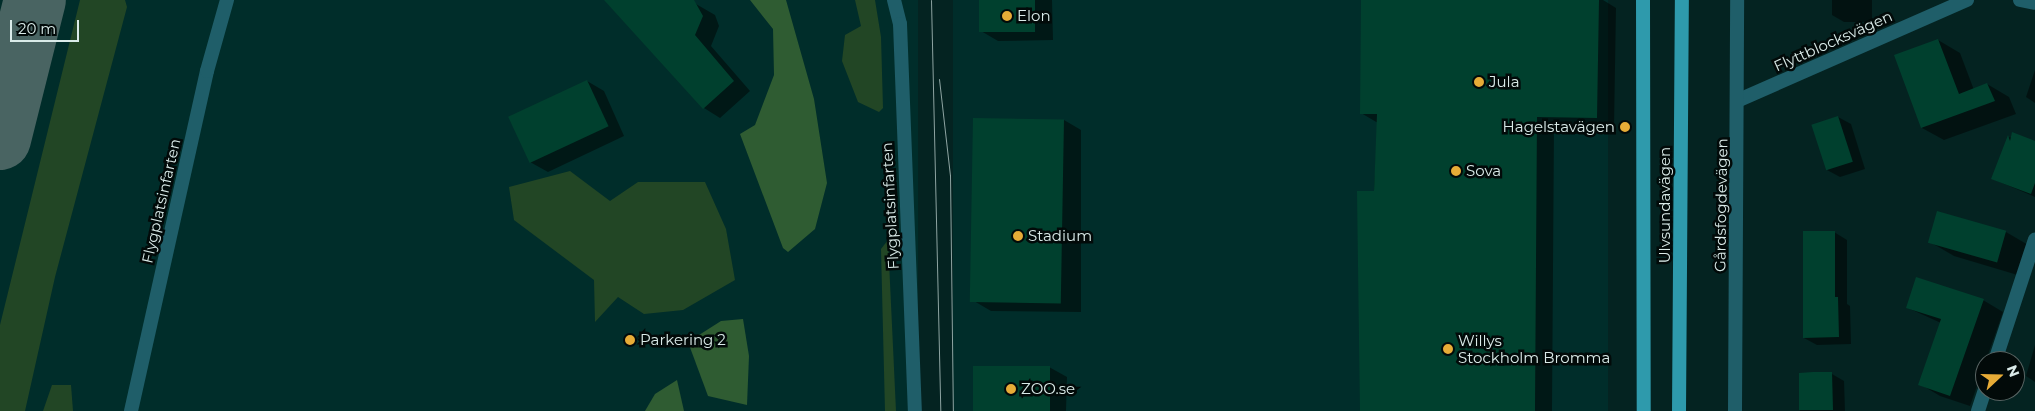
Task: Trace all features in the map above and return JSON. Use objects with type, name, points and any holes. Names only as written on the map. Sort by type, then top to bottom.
[{"type":"main road","name":"Ulvsundavägen","points":[[1643,0],[1644,411]]},
{"type":"main road","name":"Ulvsundavägen","points":[[1679,411],[1682,0]]},
{"type":"street","name":"Flygplatsinfarten","points":[[131,411],[207,71],[227,0]]},
{"type":"street","name":"Flygplatsinfarten","points":[[894,0],[900,24],[915,411]]},
{"type":"street","name":"Gårdsfogdevägen","points":[[1735,411],[1739,100],[1737,0]]},
{"type":"street","name":"Flyttblocksvägen","points":[[1739,100],[1967,0]]},
{"type":"street","points":[[2020,0],[2035,3]]},
{"type":"street","points":[[1997,351],[2035,239]]},
{"type":"shaded area","points":[[0,0],[918,0],[918,411],[0,411]]},
{"type":"shaded area","points":[[953,0],[1608,0],[1608,411],[953,411]]},
{"type":"green space","points":[[80,0],[125,0],[127,7],[55,277],[25,411],[0,411],[0,325]]},
{"type":"green space","points":[[750,0],[786,0],[814,99],[827,183],[815,229],[788,252],[783,248],[740,134],[755,125],[774,75],[773,29]]},
{"type":"green space","points":[[855,0],[875,0],[881,37],[883,108],[879,112],[858,102],[842,61],[845,35],[861,26]]},
{"type":"green space","points":[[570,171],[610,201],[638,182],[705,182],[726,229],[735,280],[683,310],[644,314],[618,297],[595,322],[594,280],[514,220],[509,187]]},
{"type":"green space","points":[[888,240],[896,411],[885,411],[881,249]]},
{"type":"green space","points":[[743,319],[749,356],[747,405],[708,396],[688,342],[721,321]]},
{"type":"green space","points":[[677,380],[684,411],[645,411],[655,394]]},
{"type":"green space","points":[[52,385],[71,385],[73,411],[43,411]]},
{"type":"building","points":[[604,0],[694,0],[703,16],[695,35],[734,81],[703,109]]},
{"type":"building","name":"Elon","points":[[979,0],[1035,0],[1035,32],[979,32]]},
{"type":"building","points":[[1361,0],[1599,0],[1597,118],[1537,117],[1535,411],[1360,411],[1357,191],[1374,191],[1377,114],[1360,114]]},
{"type":"building","points":[[1938,39],[1959,94],[1987,83],[1995,101],[1921,128],[1894,55]]},
{"type":"building","points":[[587,80],[609,126],[530,163],[508,117]]},
{"type":"building","points":[[1838,116],[1853,162],[1826,170],[1811,125]]},
{"type":"building","name":"Stadium","points":[[973,118],[1064,120],[1061,304],[970,302]]},
{"type":"building","points":[[2012,132],[2035,141],[2035,183],[2031,194],[1991,179],[2008,135],[2010,141]]},
{"type":"building","points":[[1937,211],[2006,231],[1997,263],[1928,243]]},
{"type":"building","points":[[1803,231],[1835,231],[1835,297],[1838,297],[1839,337],[1803,338]]},
{"type":"building","points":[[1916,277],[1984,299],[1950,396],[1918,385],[1941,319],[1906,308]]},
{"type":"building","name":"ZOO.se","points":[[973,366],[1050,366],[1050,411],[973,411]]},
{"type":"building","points":[[1832,372],[1833,410],[1799,410],[1799,373]]},
{"type":"taxiway","points":[[0,139],[35,0]]},
{"type":"tram line","points":[[931,0],[940,411]]},
{"type":"tram line","points":[[939,79],[950,175],[953,411]]},
{"type":"place","name":"Elon","points":[[1007,16]]},
{"type":"place","name":"Jula","points":[[1479,82]]},
{"type":"place","name":"Hagelstavägen","points":[[1625,127]]},
{"type":"place","name":"Sova","points":[[1456,171]]},
{"type":"place","name":"Stadium","points":[[1018,236]]},
{"type":"place","name":"Parkering 2","points":[[630,340]]},
{"type":"place","name":"Willys Stockholm Bromma","points":[[1448,349]]},
{"type":"place","name":"ZOO.se","points":[[1011,389]]}]
